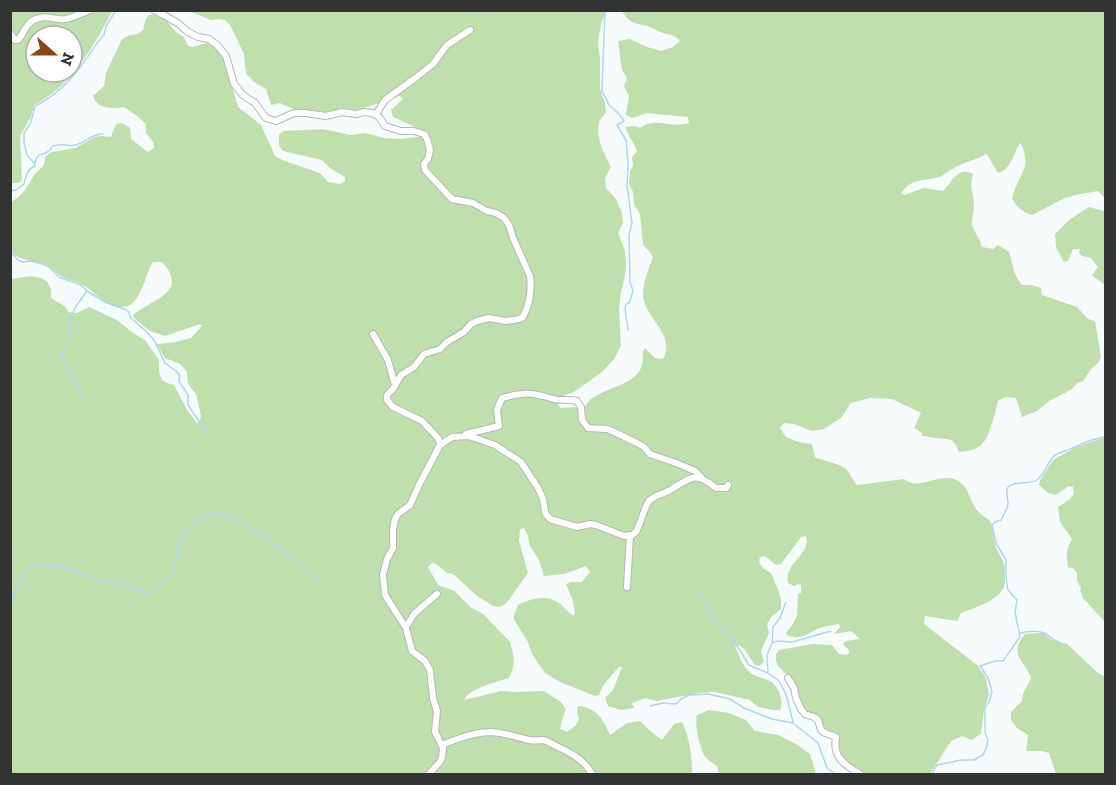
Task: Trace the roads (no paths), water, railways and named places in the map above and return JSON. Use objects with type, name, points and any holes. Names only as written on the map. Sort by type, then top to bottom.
[{"type":"street","points":[[10,33],[15,40],[18,40],[33,20],[49,17],[65,19],[90,10]]},
{"type":"street","points":[[153,10],[179,24],[188,32],[217,45],[226,56],[234,84],[243,95],[255,103],[266,118],[276,121],[294,113],[326,116],[346,112],[356,114],[368,112],[376,114],[385,126],[424,134],[430,150],[424,164],[425,170],[448,196],[473,203],[504,218],[512,231],[530,276],[530,297],[523,317],[512,321],[489,318],[477,321],[440,349],[424,354],[414,367],[401,375],[387,395],[387,400],[393,407],[422,421],[438,438],[441,445]]},
{"type":"street","points":[[376,114],[386,100],[433,64],[447,45],[470,30]]},
{"type":"street","points":[[373,334],[388,360],[395,385]]},
{"type":"street","points":[[429,774],[442,758],[443,748],[435,732],[437,716],[430,670],[425,661],[412,651],[405,626],[384,591],[383,575],[384,567],[393,548],[395,519],[410,505],[441,445],[452,437],[499,426],[497,410],[502,398],[522,393],[548,396],[556,400],[577,401],[581,406],[582,420],[588,428],[608,429],[644,447],[650,454],[695,471],[717,488],[726,488],[728,485]]},
{"type":"street","points":[[463,435],[495,445],[521,462],[538,488],[543,499],[545,513],[550,519],[577,527],[596,525],[619,535],[630,536],[636,532],[650,500],[685,480],[697,477],[703,479]]},
{"type":"street","points":[[627,587],[630,536]]},
{"type":"street","points":[[405,626],[414,614],[437,594]]},
{"type":"street","points":[[788,678],[801,709],[805,714],[818,720],[825,734],[836,737],[834,745],[842,762],[860,774]]},
{"type":"street","points":[[442,745],[472,734],[492,732],[535,741],[545,740],[578,758],[592,774]]},
{"type":"waterway","points":[[10,191],[24,184],[29,171],[35,166],[27,155],[24,143],[24,133],[31,122],[35,106],[63,87],[74,75],[104,35],[106,26],[116,10]]},
{"type":"waterway","points":[[605,10],[602,91],[609,105],[624,121],[617,125],[626,140],[628,162],[627,185],[632,223],[629,235],[630,282],[633,291],[625,308],[628,330]]},
{"type":"waterway","points":[[35,163],[39,156],[54,146],[76,145],[103,134]]},
{"type":"waterway","points":[[10,251],[18,260],[43,264],[59,277],[81,285],[107,303],[128,311],[131,318],[154,340],[165,363],[180,376],[179,381],[188,395],[188,405],[208,435]]},
{"type":"waterway","points":[[84,399],[63,356],[60,355],[69,343],[71,316],[86,292]]},
{"type":"waterway","points":[[932,774],[937,765],[974,760],[983,755],[988,740],[985,732],[985,708],[992,691],[988,678],[980,666],[1003,661],[1020,637],[1015,612],[1017,600],[1008,590],[1006,560],[996,543],[992,525],[1001,520],[1007,509],[1007,489],[1013,484],[1037,480],[1056,455],[1104,437],[1106,432]]},
{"type":"waterway","points":[[10,605],[21,577],[32,565],[63,567],[99,581],[124,584],[144,593],[152,591],[169,578],[176,561],[176,547],[185,533],[199,518],[215,514],[244,523],[276,545],[320,581]]},
{"type":"waterway","points":[[696,591],[709,608],[716,623],[731,636],[749,665],[768,673],[779,681],[786,694],[793,722]]},
{"type":"waterway","points":[[772,642],[773,627],[780,618],[786,602]]},
{"type":"waterway","points":[[768,673],[767,655],[772,643],[792,642],[831,631]]},
{"type":"waterway","points":[[1021,633],[1040,632],[1059,642]]},
{"type":"waterway","points":[[650,706],[663,703],[676,704],[689,695],[708,694],[730,699],[744,708],[772,719],[793,723],[818,743],[827,768],[835,774]]}]
